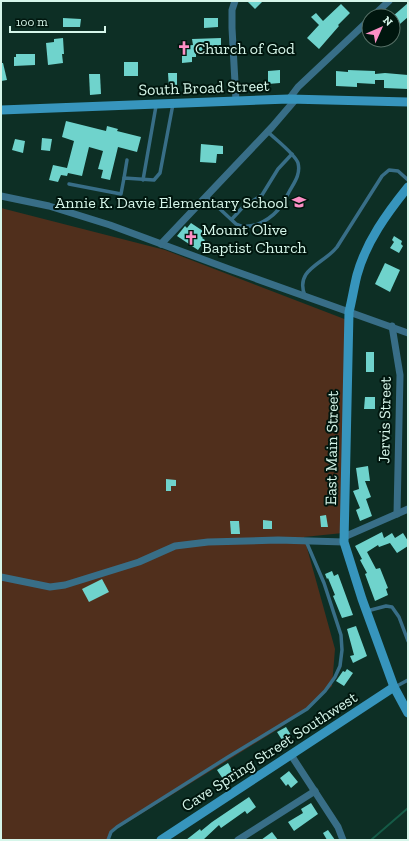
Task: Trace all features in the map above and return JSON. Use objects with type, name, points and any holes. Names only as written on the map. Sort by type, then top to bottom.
[{"type":"main road","name":"South Broad Street","points":[[1,110],[292,99],[408,102]]},
{"type":"main road","name":"East Main Street","points":[[408,187],[390,210],[372,238],[357,274],[349,312],[344,540],[366,611],[394,687],[408,713]]},
{"type":"main road","name":"Cave Spring Street Southwest","points":[[160,840],[394,687]]},
{"type":"street","points":[[235,1],[232,10],[232,28],[236,102]]},
{"type":"street","points":[[382,8],[389,1]]},
{"type":"street","points":[[161,244],[268,132],[292,99],[298,87],[361,28]]},
{"type":"street","points":[[1,196],[49,206],[110,225],[408,333]]},
{"type":"street","name":"Jervis Street","points":[[392,326],[400,375],[398,514]]},
{"type":"street","points":[[1,577],[50,587],[65,585],[139,562],[175,546],[216,542],[344,540],[408,510]]},
{"type":"street","points":[[291,755],[338,827],[343,840]]},
{"type":"street","points":[[238,840],[315,791]]},
{"type":"lane","points":[[124,178],[154,180],[160,173],[174,103]]},
{"type":"lane","points":[[143,180],[156,104]]},
{"type":"lane","points":[[206,196],[241,226],[247,227],[264,220],[277,211],[296,180],[299,172],[298,161],[268,132]]},
{"type":"lane","points":[[232,219],[243,207],[262,195],[278,169],[292,154]]},
{"type":"lane","points":[[68,184],[121,194],[127,160]]},
{"type":"lane","points":[[305,296],[302,288],[302,280],[305,275],[332,253],[338,246],[382,176],[389,170],[398,171],[408,180]]},
{"type":"lane","points":[[108,840],[112,832],[117,827],[307,709],[325,691],[335,676],[340,666],[342,650],[341,635],[324,583],[306,541]]},
{"type":"lane","points":[[366,611],[386,606],[392,607],[399,617],[408,641]]},
{"type":"lane","points":[[394,687],[408,680]]},
{"type":"shaded area","points":[[1,208],[165,250],[347,320],[343,533],[304,537],[335,649],[332,686],[313,704],[280,728],[110,833],[109,840],[1,840]]},
{"type":"building","points":[[247,1],[263,1],[255,9]]},
{"type":"building","points":[[408,3],[408,17],[401,23],[401,9]]},
{"type":"building","points":[[341,4],[350,13],[338,25],[339,26],[319,49],[307,38],[319,25],[311,17],[316,13],[323,21]]},
{"type":"building","points":[[63,18],[81,19],[80,27],[63,27]]},
{"type":"building","points":[[204,18],[218,18],[218,27],[204,28]]},
{"type":"building","points":[[63,38],[63,63],[48,65],[46,43],[54,42],[54,39]]},
{"type":"building","points":[[221,38],[221,51],[196,52],[196,57],[192,57],[192,62],[182,63],[182,46],[193,45],[192,39]]},
{"type":"building","points":[[16,54],[35,54],[35,65],[14,66],[14,57],[16,57]]},
{"type":"building","points":[[124,62],[138,62],[138,76],[124,76]]},
{"type":"building","points":[[1,63],[3,63],[7,80],[1,81]]},
{"type":"building","points":[[280,70],[280,83],[268,84],[268,71]]},
{"type":"building","points":[[348,70],[375,71],[375,74],[385,73],[408,75],[408,89],[384,88],[384,80],[375,80],[375,84],[357,83],[357,87],[336,86],[336,71],[348,72]]},
{"type":"building","points":[[168,73],[177,73],[177,89],[169,89]]},
{"type":"building","points":[[89,74],[100,74],[101,94],[90,95]]},
{"type":"building","points":[[66,121],[106,131],[107,126],[118,129],[117,131],[141,137],[137,152],[118,147],[110,180],[101,178],[103,170],[98,169],[103,151],[89,147],[82,176],[68,173],[67,176],[61,175],[58,182],[49,180],[53,165],[67,168],[74,141],[62,137]]},
{"type":"building","points":[[42,138],[52,139],[50,151],[41,150]]},
{"type":"building","points":[[15,139],[25,141],[23,153],[12,150]]},
{"type":"building","points":[[201,144],[223,146],[223,154],[217,154],[216,163],[200,162]]},
{"type":"building","name":"Mount Olive Baptist Church","points":[[191,223],[206,233],[202,238],[205,240],[198,250],[177,236],[185,226],[187,228]]},
{"type":"building","points":[[394,236],[402,241],[401,244],[403,246],[399,253],[390,248],[394,242],[392,240]]},
{"type":"building","points":[[385,263],[400,270],[390,292],[375,284]]},
{"type":"building","points":[[366,352],[374,352],[374,372],[366,372]]},
{"type":"building","points":[[365,397],[375,397],[375,409],[364,409]]},
{"type":"building","points":[[368,466],[370,481],[365,481],[371,497],[366,499],[372,516],[360,521],[356,510],[360,508],[353,491],[359,489],[356,468]]},
{"type":"building","points":[[166,479],[176,480],[176,486],[171,486],[171,491],[166,491]]},
{"type":"building","points":[[326,515],[328,527],[321,527],[320,516]]},
{"type":"building","points":[[263,520],[272,521],[272,529],[263,529]]},
{"type":"building","points":[[230,521],[239,521],[240,534],[231,534]]},
{"type":"building","points":[[382,532],[384,538],[392,533],[395,538],[403,533],[408,541],[408,546],[397,553],[390,543],[379,547],[378,545],[367,552],[376,569],[380,568],[388,588],[386,589],[388,595],[375,601],[365,574],[367,573],[360,560],[362,559],[355,546]]},
{"type":"building","points":[[332,571],[334,576],[338,574],[353,615],[342,618],[333,596],[335,595],[325,574]]},
{"type":"building","points":[[102,579],[109,592],[89,602],[82,589]]},
{"type":"building","points":[[356,626],[367,656],[353,663],[350,656],[354,655],[347,629]]},
{"type":"building","points":[[347,669],[353,673],[344,686],[336,681],[343,671],[345,672]]},
{"type":"building","points":[[286,727],[291,735],[282,740],[277,732]]},
{"type":"building","points":[[228,763],[233,772],[223,779],[217,770]]},
{"type":"building","points":[[289,771],[298,782],[291,788],[288,784],[286,786],[280,778]]},
{"type":"building","points":[[249,797],[256,807],[247,814],[245,811],[221,828],[219,825],[203,840],[186,840],[200,829],[201,831]]},
{"type":"building","points":[[311,803],[318,814],[294,831],[288,822],[303,813],[301,809]]},
{"type":"building","points":[[328,830],[335,840],[327,840],[323,833]]},
{"type":"building","points":[[272,832],[278,840],[261,840]]},
{"type":"waterway","points":[[371,840],[408,808]]},
{"type":"place","name":"Church of God","points":[[184,48]]},
{"type":"place","name":"Annie K. Davie Elementary School","points":[[299,202]]},
{"type":"place","name":"Mount Olive Baptist Church","points":[[191,238]]}]
